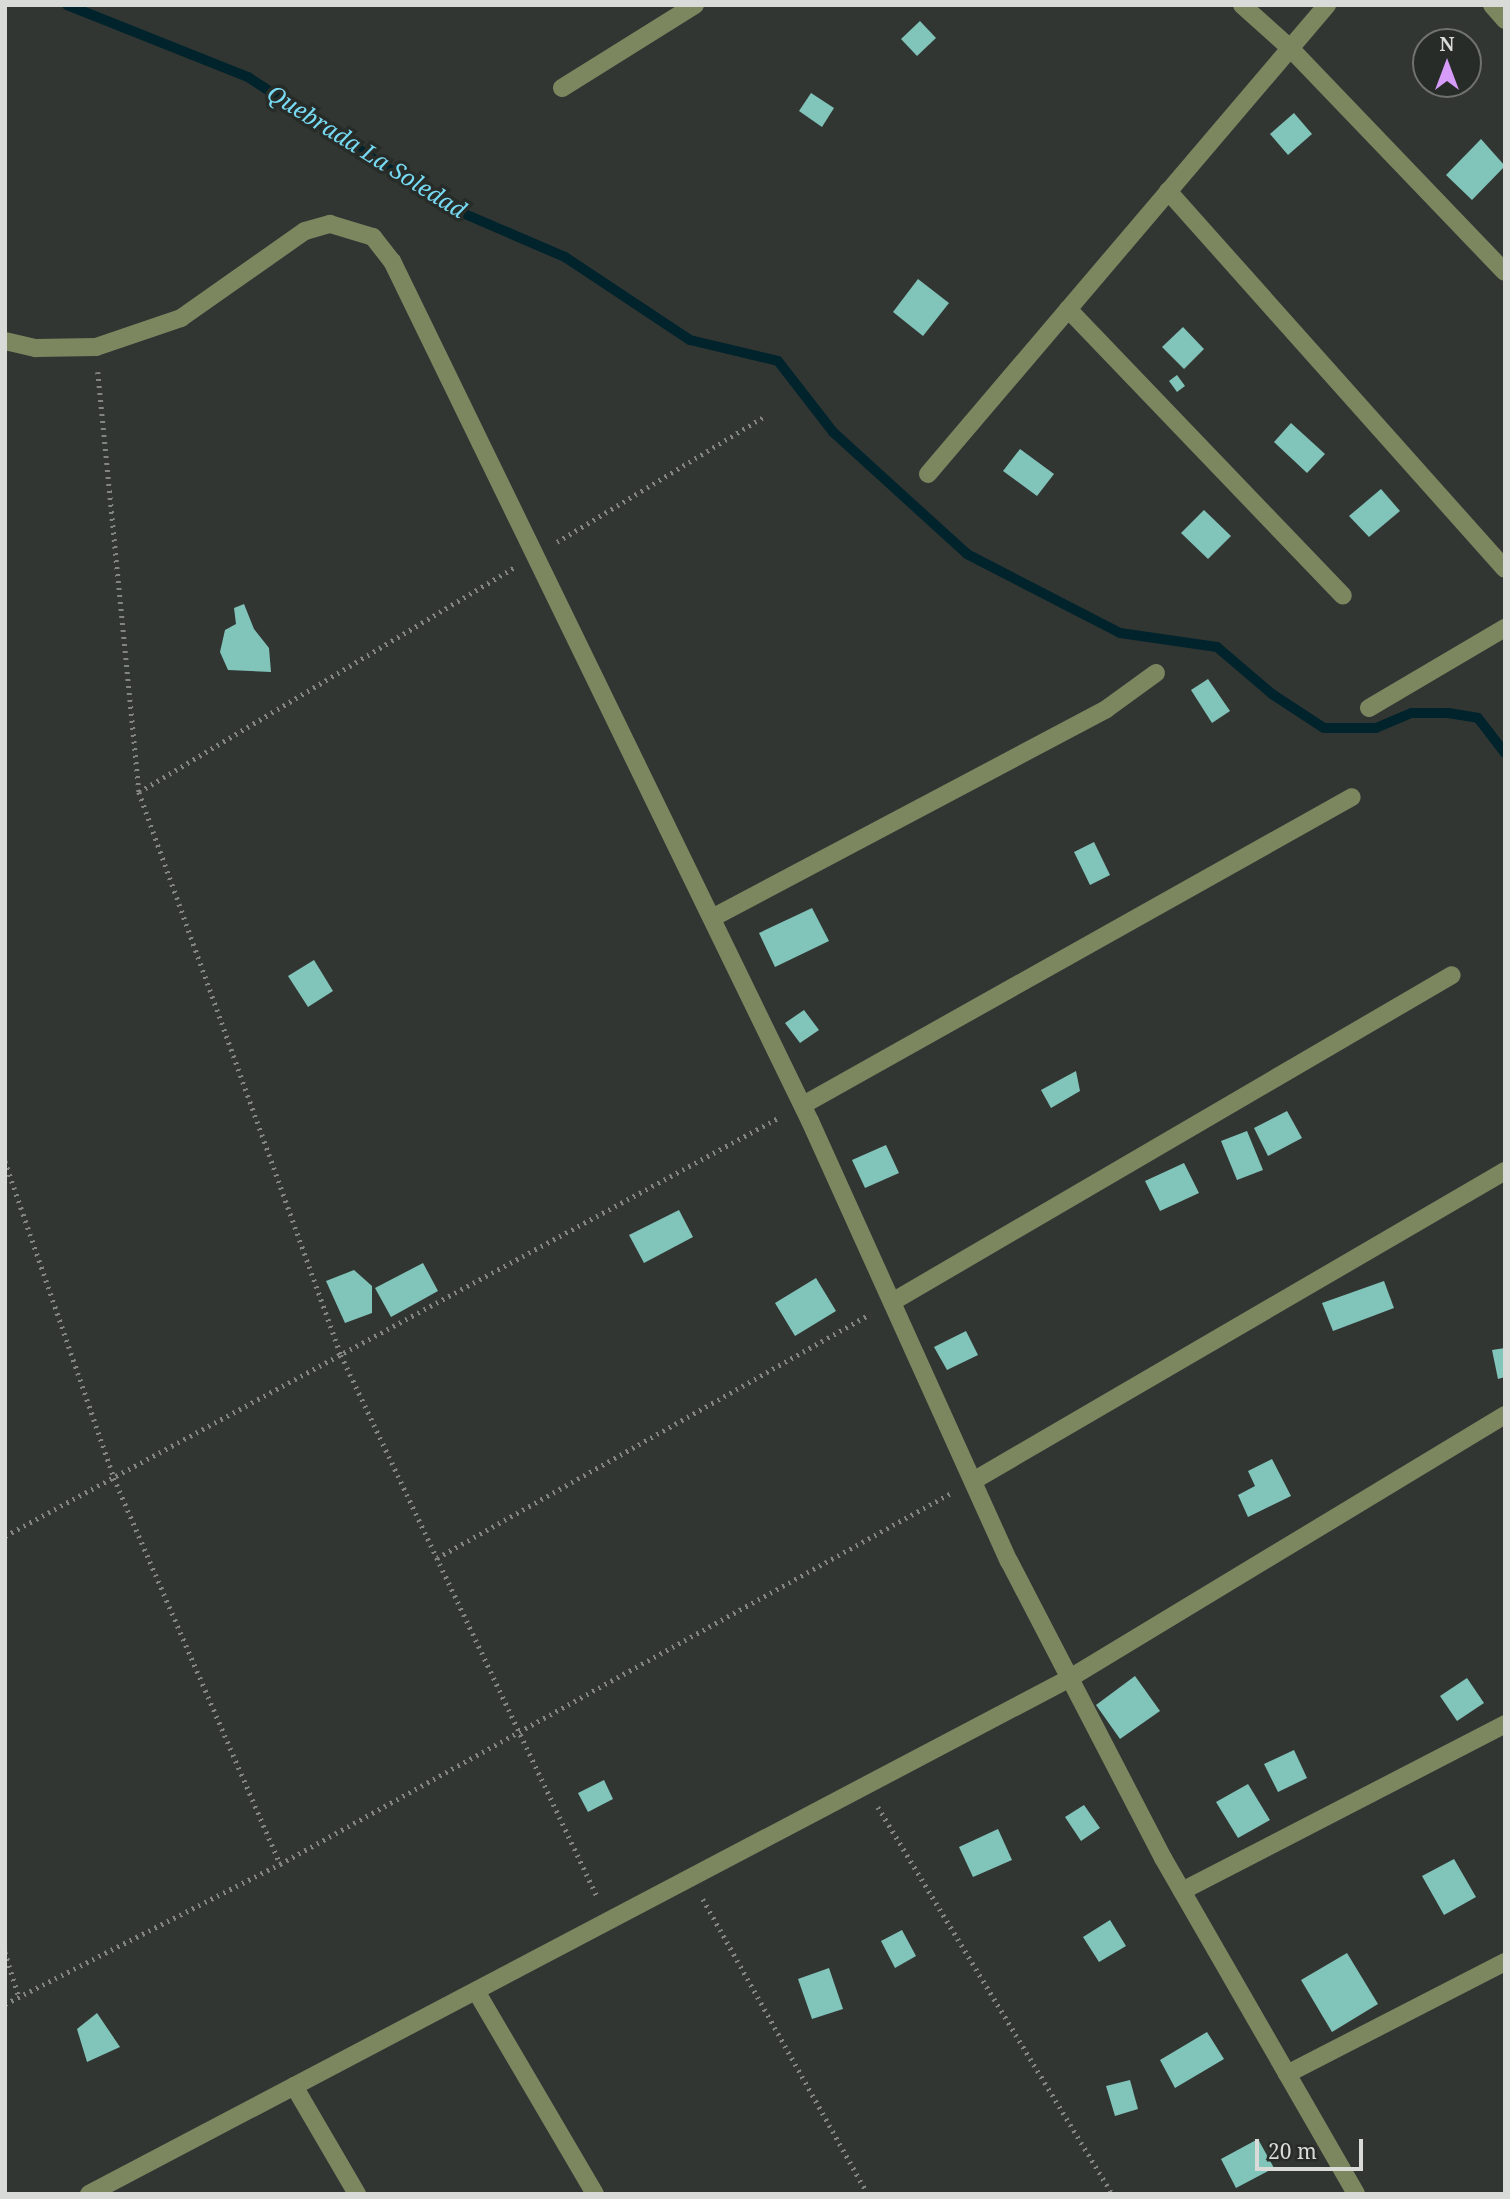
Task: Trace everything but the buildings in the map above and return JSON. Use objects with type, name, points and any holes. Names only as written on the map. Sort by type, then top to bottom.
[{"type":"street","points":[[562,88],[695,5]]},
{"type":"street","points":[[1242,5],[1290,48],[1505,272]]},
{"type":"street","points":[[928,474],[1328,5]]},
{"type":"street","points":[[1492,5],[1505,20]]},
{"type":"street","points":[[1168,191],[1505,569]]},
{"type":"street","points":[[5,341],[36,348],[96,347],[181,318],[305,231],[330,223],[373,237],[392,261],[803,1105],[973,1480],[1070,1678],[1182,1891],[1356,2194]]},
{"type":"street","points":[[1068,309],[1343,596]]},
{"type":"street","points":[[1369,708],[1505,628]]},
{"type":"street","points":[[712,918],[1105,710],[1156,673]]},
{"type":"street","points":[[803,1105],[1352,797]]},
{"type":"street","points":[[892,1302],[1452,975]]},
{"type":"street","points":[[973,1480],[1505,1171]]},
{"type":"street","points":[[97,2192],[1070,1678],[1505,1415]]},
{"type":"street","points":[[1182,1891],[1505,1724]]},
{"type":"street","points":[[1287,2074],[1505,1962]]},
{"type":"street","points":[[476,1991],[595,2194]]},
{"type":"street","points":[[294,2086],[357,2194]]},
{"type":"path","points":[[96,347],[139,792],[341,1355],[609,1920]]},
{"type":"path","points":[[139,792],[763,417]]},
{"type":"path","points":[[5,1536],[803,1105]]},
{"type":"path","points":[[5,1161],[114,1478],[279,1864]]},
{"type":"path","points":[[437,1558],[892,1302]]},
{"type":"path","points":[[5,2004],[279,1864],[973,1480]]},
{"type":"path","points":[[865,1785],[1112,2194]]},
{"type":"path","points":[[691,1877],[868,2194]]},
{"type":"path","points":[[5,1952],[19,1997]]},
{"type":"waterway","name":"Quebrada La Soledad","points":[[67,5],[248,77],[444,205],[565,257],[690,340],[778,361],[833,432],[967,554],[1120,633],[1217,647],[1272,694],[1324,728],[1376,728],[1412,713],[1448,713],[1478,718],[1505,753]]}]
